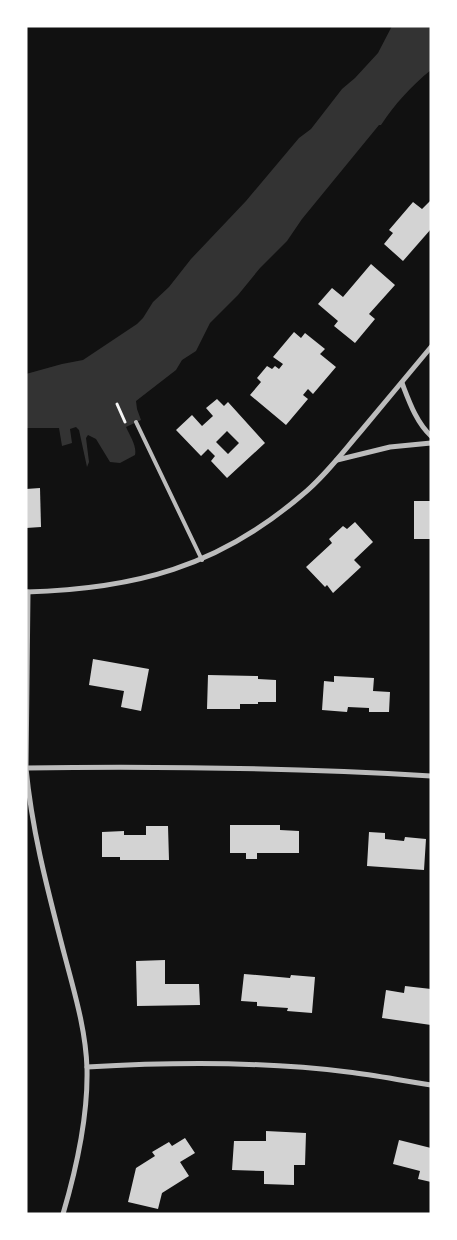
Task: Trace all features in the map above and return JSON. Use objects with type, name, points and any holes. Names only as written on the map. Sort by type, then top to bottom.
[{"type":"street","points":[[62,1214],[78,1154],[85,1105],[87,1068],[85,1046],[74,993],[38,850],[29,794],[26,768],[27,592],[92,588],[169,571],[202,560],[241,540],[268,522],[303,494],[337,460],[431,347]]},
{"type":"street","points":[[402,383],[409,403],[420,424],[431,436]]},
{"type":"street","points":[[337,460],[390,447],[431,443]]},
{"type":"street","points":[[26,768],[223,767],[431,776]]},
{"type":"street","points":[[87,1068],[166,1064],[276,1066],[350,1072],[431,1085]]},
{"type":"lane","points":[[136,422],[202,560]]},
{"type":"path","points":[[117,404],[127,426]]},
{"type":"shaded area","points":[[392,26],[431,26],[431,70],[417,82],[379,125],[302,219],[287,241],[210,323],[196,351],[182,360],[176,370],[136,401],[141,420],[126,427],[134,445],[135,455],[120,463],[110,462],[96,439],[88,435],[86,438],[89,462],[87,467],[79,430],[76,427],[70,429],[72,443],[62,446],[59,428],[26,428],[26,374],[83,360],[137,324],[153,302],[169,287],[191,259],[246,201],[299,138],[311,129],[342,89],[378,53]]},
{"type":"building","points":[[431,200],[431,229],[403,261],[384,244],[393,233],[389,230],[413,202],[422,209]]},
{"type":"building","points":[[371,264],[395,285],[369,314],[375,319],[355,343],[334,326],[338,321],[318,304],[332,288],[343,297]]},
{"type":"building","points":[[294,332],[301,338],[305,333],[325,349],[320,354],[336,367],[313,394],[308,389],[303,395],[308,399],[286,425],[250,395],[261,382],[257,378],[267,366],[272,369],[275,366],[279,369],[283,364],[273,357]]},
{"type":"building","points":[[217,399],[224,406],[228,402],[265,443],[227,478],[211,461],[215,456],[208,449],[201,456],[176,430],[192,415],[202,426],[213,416],[206,408]],"holes":[[[227,431],[239,443],[228,454],[216,442]]]},
{"type":"building","points":[[40,488],[41,527],[26,528],[26,489]]},
{"type":"building","points":[[414,501],[431,501],[431,539],[414,539]]},
{"type":"building","points":[[355,522],[373,542],[354,560],[361,567],[333,593],[327,585],[325,587],[306,567],[332,543],[329,539],[343,526],[347,529]]},
{"type":"building","points":[[93,659],[149,669],[141,711],[121,707],[124,691],[89,685]]},
{"type":"building","points":[[208,675],[258,676],[258,679],[276,680],[276,702],[240,704],[240,709],[207,709]]},
{"type":"building","points":[[334,676],[374,678],[373,691],[390,692],[389,712],[369,712],[369,708],[348,707],[347,712],[322,710],[324,681],[334,682]]},
{"type":"building","points":[[230,825],[280,825],[280,830],[299,831],[299,853],[257,853],[257,859],[246,859],[246,853],[230,853]]},
{"type":"building","points":[[146,826],[168,826],[169,860],[120,860],[120,857],[102,857],[102,832],[124,831],[124,835],[146,835]]},
{"type":"building","points":[[369,832],[385,833],[385,839],[404,841],[405,837],[426,839],[424,870],[367,866]]},
{"type":"building","points":[[165,960],[165,984],[199,984],[200,1005],[137,1006],[136,961]]},
{"type":"building","points":[[244,974],[290,978],[291,975],[315,977],[312,1013],[287,1011],[288,1008],[257,1006],[257,1002],[241,1001]]},
{"type":"building","points":[[405,986],[431,989],[431,1025],[382,1018],[386,990],[404,993]]},
{"type":"building","points":[[266,1131],[306,1133],[305,1165],[294,1165],[294,1185],[264,1184],[264,1171],[232,1170],[234,1141],[266,1141]]},
{"type":"building","points":[[185,1138],[195,1153],[180,1162],[189,1176],[162,1193],[158,1209],[128,1202],[136,1168],[155,1156],[152,1152],[169,1142],[172,1146]]},
{"type":"building","points":[[399,1140],[431,1148],[431,1182],[418,1179],[420,1171],[393,1164]]}]
